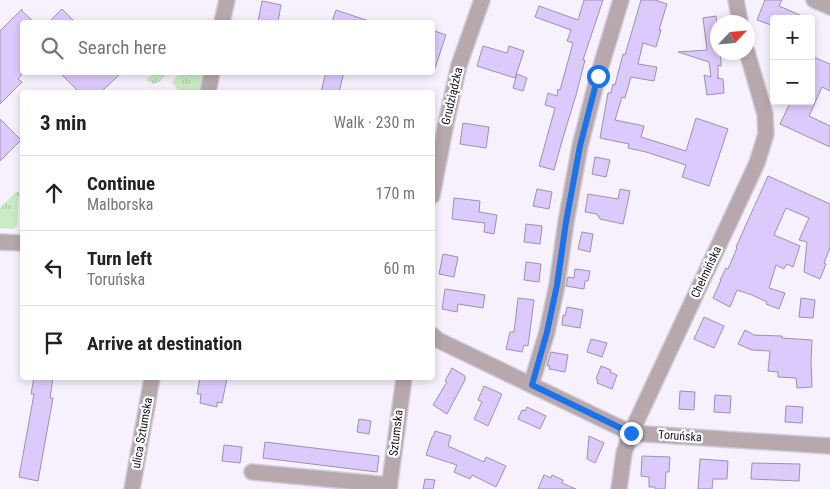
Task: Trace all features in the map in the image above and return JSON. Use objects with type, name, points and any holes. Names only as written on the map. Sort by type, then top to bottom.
[{"type":"street","points":[[222,20],[227,0]]},
{"type":"street","name":"Grudziądzka","points":[[435,180],[459,64],[482,0]]},
{"type":"street","points":[[532,385],[547,332],[555,294],[580,146],[598,76],[621,0]]},
{"type":"street","points":[[736,0],[739,15]]},
{"type":"street","points":[[814,0],[830,7]]},
{"type":"street","name":"Chełmińska","points":[[619,489],[624,453],[631,433],[756,163],[766,134],[765,114],[750,60]]},
{"type":"street","points":[[208,90],[211,75]]},
{"type":"street","points":[[0,242],[20,243]]},
{"type":"street","name":"Toruńska","points":[[435,338],[631,433],[830,446]]},
{"type":"street","name":"ulica Sztumska","points":[[132,489],[152,380]]},
{"type":"street","name":"Sztumska","points":[[390,487],[404,380]]},
{"type":"street","points":[[252,472],[390,487]]},
{"type":"green space","points":[[152,75],[166,75],[154,84],[146,80]]},
{"type":"green space","points":[[178,75],[205,75],[201,90],[178,90],[172,83]]},
{"type":"green space","points":[[16,192],[19,192],[17,226],[13,229],[0,228],[0,208]]},
{"type":"building","points":[[584,0],[603,0],[583,60],[585,60],[576,95],[554,170],[539,166],[555,108],[545,105],[548,93],[557,96],[558,89],[560,90],[573,43],[567,41],[571,30],[535,17],[539,6],[578,20]]},
{"type":"building","points":[[641,0],[655,0],[667,4],[656,47],[643,43],[638,64],[657,67],[654,81],[631,77],[625,98],[622,97],[615,120],[644,126],[641,137],[686,151],[696,118],[728,129],[709,186],[682,177],[686,165],[628,148],[629,144],[600,138],[608,93],[611,93],[613,84],[615,85]]},
{"type":"building","points":[[765,0],[782,0],[779,6],[800,15],[770,15],[770,25],[757,20]]},
{"type":"building","points":[[262,1],[281,5],[278,20],[258,20]]},
{"type":"building","points":[[22,9],[32,20],[20,20],[21,75],[18,79],[22,82],[0,104],[0,31]]},
{"type":"building","points":[[62,9],[73,20],[51,20]]},
{"type":"building","points":[[336,10],[366,20],[333,20]]},
{"type":"building","points":[[710,17],[710,60],[721,60],[721,66],[718,65],[717,78],[723,79],[724,93],[707,95],[704,75],[711,77],[709,62],[678,52],[707,50],[703,18]]},
{"type":"building","points":[[435,31],[446,35],[435,68]]},
{"type":"building","points":[[483,46],[507,53],[509,46],[524,51],[515,78],[477,66]]},
{"type":"building","points":[[815,58],[830,64],[830,91],[822,87],[815,103]]},
{"type":"building","points":[[517,74],[527,78],[523,91],[513,88]]},
{"type":"building","points":[[62,75],[119,75],[103,90],[77,90]]},
{"type":"building","points":[[325,75],[343,75],[340,90],[322,90]]},
{"type":"building","points":[[789,105],[814,105],[809,116],[830,126],[830,147],[780,124]]},
{"type":"building","points":[[0,119],[20,141],[0,161]]},
{"type":"building","points":[[463,123],[489,127],[486,148],[460,144]]},
{"type":"building","points":[[595,157],[610,160],[606,177],[592,174]]},
{"type":"building","points":[[768,176],[830,204],[830,248],[824,263],[826,264],[820,279],[804,272],[807,242],[799,240],[809,218],[786,208],[774,235],[800,246],[793,267],[787,264],[784,269],[776,265],[769,288],[785,293],[779,309],[766,304],[767,302],[752,295],[737,290],[730,307],[713,298],[726,268],[728,269]]},
{"type":"building","points":[[537,189],[552,192],[549,209],[533,206]]},
{"type":"building","points":[[620,189],[630,191],[623,224],[600,219],[597,214],[585,212],[588,194],[618,199]]},
{"type":"building","points":[[454,198],[480,201],[479,212],[497,215],[494,234],[484,232],[485,223],[452,219]]},
{"type":"building","points":[[526,224],[542,226],[540,244],[524,242]]},
{"type":"building","points":[[582,232],[593,234],[590,252],[578,249]]},
{"type":"building","points":[[443,254],[458,257],[454,277],[439,274]]},
{"type":"building","points":[[526,262],[541,264],[539,282],[524,280]]},
{"type":"building","points":[[575,269],[590,271],[588,281],[585,281],[584,289],[566,286],[568,277],[574,278]]},
{"type":"building","points":[[445,289],[485,295],[483,308],[458,304],[457,312],[442,309]]},
{"type":"building","points":[[518,298],[534,300],[528,346],[524,345],[522,352],[506,349],[510,332],[514,332]]},
{"type":"building","points":[[801,298],[815,300],[813,318],[799,317]]},
{"type":"building","points":[[567,307],[583,310],[580,328],[562,325],[563,315],[565,316]]},
{"type":"building","points":[[704,317],[724,326],[714,348],[694,339]]},
{"type":"building","points":[[745,330],[754,335],[812,340],[812,387],[797,388],[796,378],[778,377],[778,372],[768,371],[770,351],[752,350],[738,344]]},
{"type":"building","points":[[591,339],[607,343],[602,357],[587,352]]},
{"type":"building","points":[[551,352],[568,355],[565,372],[549,369],[550,366],[547,366]]},
{"type":"building","points":[[601,366],[617,375],[612,389],[597,383],[598,380],[596,379]]},
{"type":"building","points":[[452,368],[465,376],[465,380],[447,414],[433,405],[447,382],[445,381]]},
{"type":"building","points":[[34,380],[53,380],[50,398],[53,398],[38,481],[19,477],[34,394],[31,394]]},
{"type":"building","points":[[200,380],[227,380],[222,403],[217,402],[217,407],[200,403],[201,394],[197,394]]},
{"type":"building","points":[[484,386],[502,394],[488,426],[474,419],[482,402],[478,400]]},
{"type":"building","points":[[680,391],[695,392],[694,410],[679,409]]},
{"type":"building","points":[[715,395],[731,396],[730,413],[714,412]]},
{"type":"building","points":[[786,406],[803,407],[802,423],[785,422]]},
{"type":"building","points":[[527,407],[546,416],[540,429],[518,419],[522,410],[525,411]]},
{"type":"building","points":[[359,419],[371,421],[369,434],[357,432]]},
{"type":"building","points":[[435,431],[451,436],[448,446],[484,462],[486,457],[506,466],[496,487],[472,475],[470,479],[454,472],[457,465],[426,455]]},
{"type":"building","points":[[589,436],[604,443],[595,463],[587,459]]},
{"type":"building","points":[[265,442],[379,456],[377,472],[263,458]]},
{"type":"building","points":[[224,445],[242,447],[240,463],[222,461]]},
{"type":"building","points":[[642,456],[670,457],[669,472],[666,472],[665,489],[649,487],[649,477],[641,476]]},
{"type":"building","points":[[700,459],[728,461],[727,479],[713,479],[712,489],[698,489]]},
{"type":"building","points":[[752,463],[800,464],[799,481],[751,479]]},
{"type":"building","points":[[544,475],[551,478],[552,475],[563,480],[562,483],[576,489],[538,489]]},
{"type":"building","points":[[425,479],[435,480],[433,489],[423,489]]},
{"type":"route","points":[[598,76],[580,146],[557,285],[547,332],[532,385],[631,433]]}]
